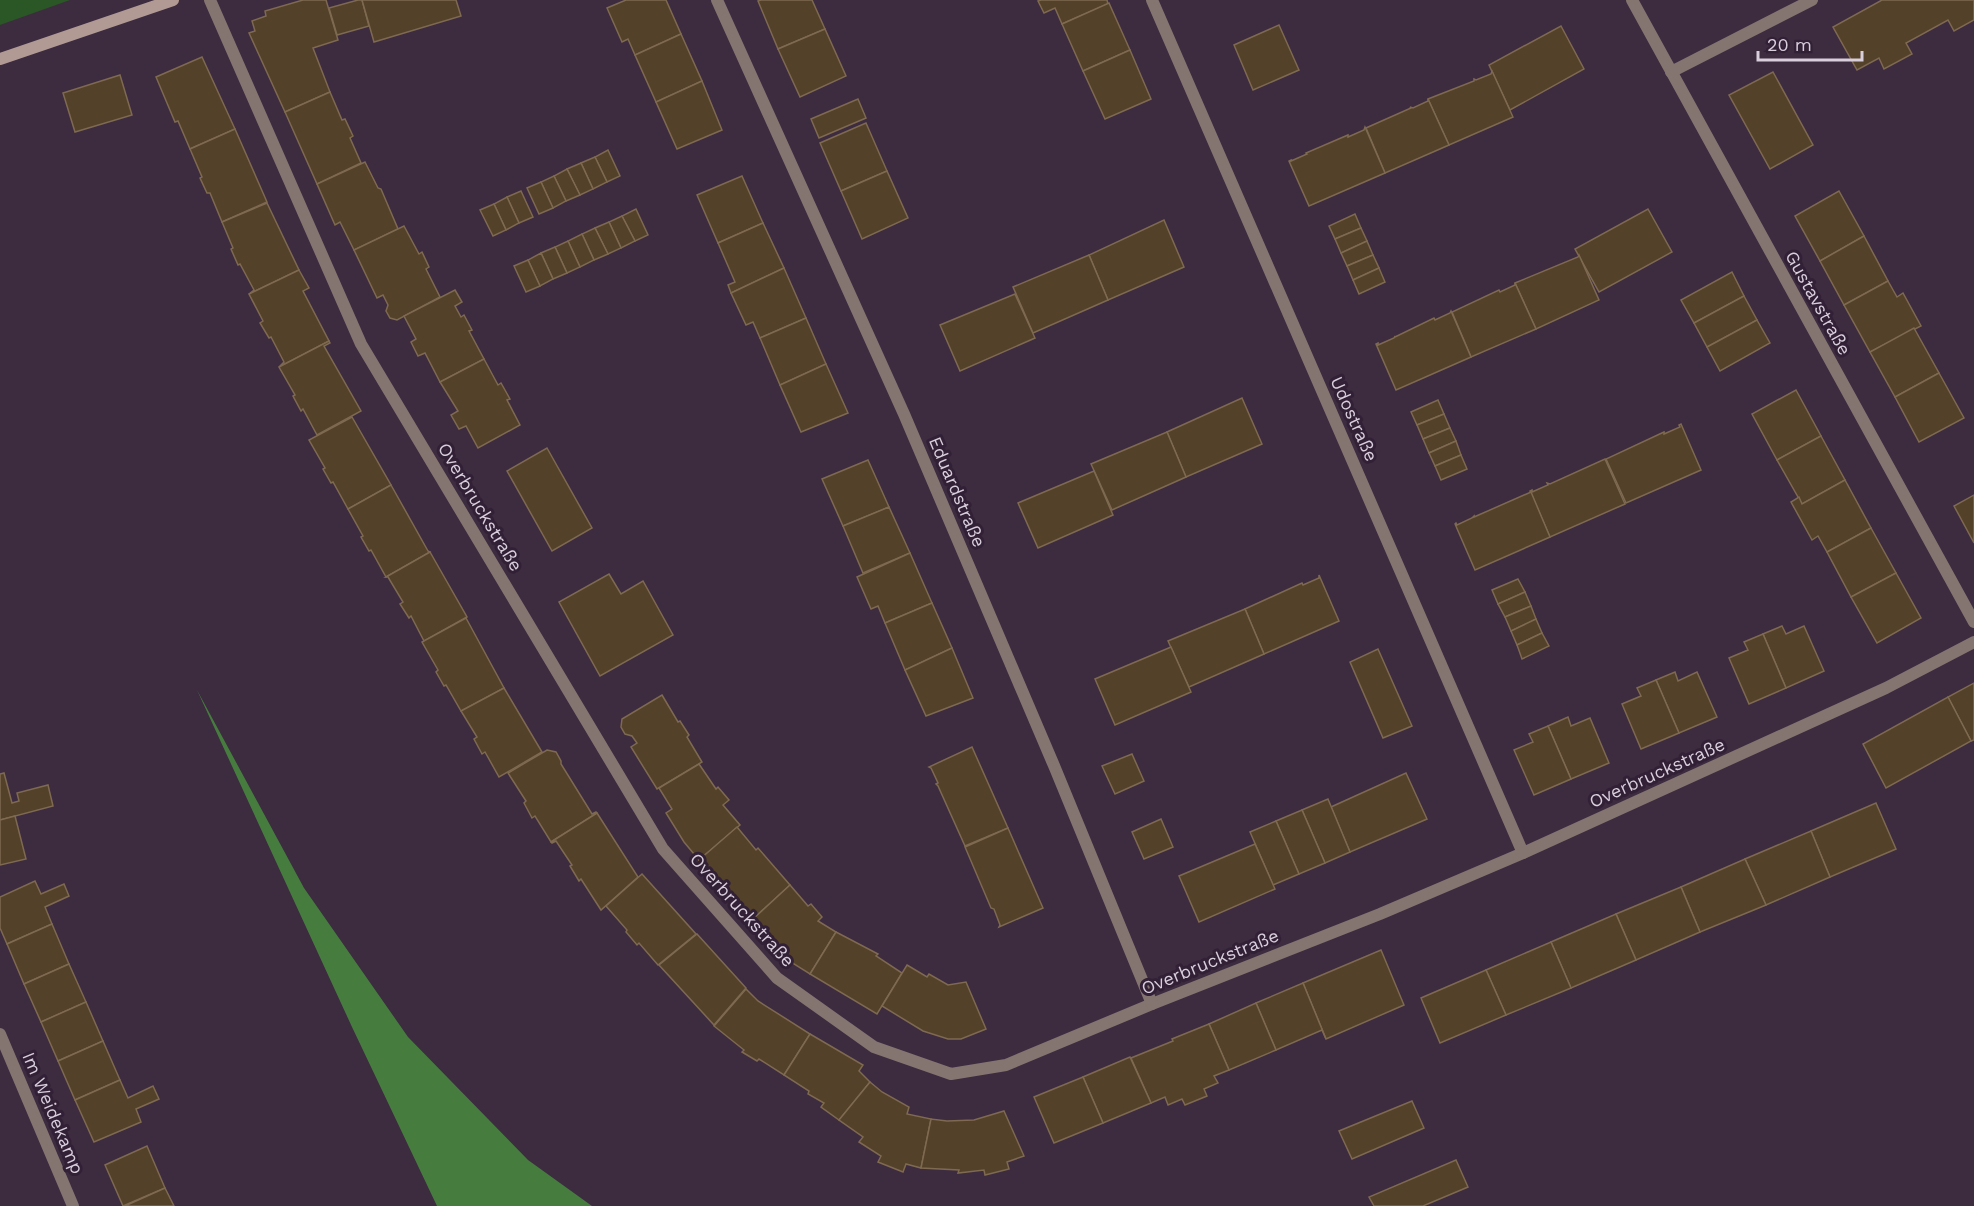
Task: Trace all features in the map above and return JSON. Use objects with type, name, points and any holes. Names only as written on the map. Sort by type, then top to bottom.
[{"type":"main road","points":[[0,59],[173,0]]},
{"type":"street","name":"Overbruckstraße","points":[[210,0],[361,344],[663,849],[777,978],[874,1047],[951,1074],[1006,1065],[1152,1004],[1380,914],[1523,853],[1887,688],[1974,642]]},
{"type":"street","name":"Eduardstraße","points":[[717,0],[904,414],[1046,746],[1152,1004]]},
{"type":"street","name":"Udostraße","points":[[1152,0],[1523,853]]},
{"type":"street","name":"Gustavstraße","points":[[1632,0],[1974,622]]},
{"type":"street","points":[[1671,72],[1812,0]]},
{"type":"street","name":"Im Weidekamp","points":[[0,1034],[74,1206]]},
{"type":"green space","points":[[0,0],[70,0],[0,25]]},
{"type":"green space","points":[[197,690],[304,888],[408,1037],[528,1160],[592,1206],[437,1206]]},
{"type":"building","points":[[303,0],[326,0],[338,40],[313,48],[330,92],[285,112],[249,33],[255,31],[252,21],[266,16],[265,11]]},
{"type":"building","points":[[362,0],[369,26],[337,35],[329,8]]},
{"type":"building","points":[[362,0],[456,0],[461,16],[374,42]]},
{"type":"building","points":[[626,0],[666,0],[681,34],[635,55],[628,39],[622,42],[607,8]]},
{"type":"building","points":[[812,0],[825,29],[778,49],[758,1]]},
{"type":"building","points":[[1107,0],[1108,4],[1062,24],[1055,8],[1044,13],[1038,1]]},
{"type":"building","points":[[1882,0],[1974,0],[1974,20],[1954,31],[1948,20],[1906,43],[1912,54],[1884,69],[1879,58],[1857,70],[1833,27]]},
{"type":"building","points":[[1109,3],[1130,50],[1083,71],[1062,24]]},
{"type":"building","points":[[1279,25],[1299,70],[1253,90],[1234,45]]},
{"type":"building","points":[[1561,26],[1584,69],[1510,110],[1489,65]]},
{"type":"building","points":[[825,29],[846,76],[800,97],[778,49]]},
{"type":"building","points":[[681,34],[702,81],[656,102],[635,55]]},
{"type":"building","points":[[1130,50],[1151,99],[1105,119],[1083,71]]},
{"type":"building","points":[[202,57],[235,129],[190,149],[178,121],[175,122],[156,77]]},
{"type":"building","points":[[1492,71],[1513,117],[1449,145],[1428,99],[1491,74]]},
{"type":"building","points":[[1773,72],[1813,145],[1770,169],[1729,95]]},
{"type":"building","points":[[120,75],[132,115],[75,132],[63,93]]},
{"type":"building","points":[[702,81],[722,130],[677,149],[656,102]]},
{"type":"building","points":[[330,92],[342,120],[345,119],[353,136],[350,138],[361,163],[317,184],[285,112]]},
{"type":"building","points":[[858,99],[866,118],[819,138],[811,119]]},
{"type":"building","points":[[1428,99],[1449,145],[1385,173],[1366,128],[1428,101]]},
{"type":"building","points":[[866,123],[887,171],[841,191],[820,143]]},
{"type":"building","points":[[1365,127],[1385,173],[1309,206],[1289,161],[1364,130]]},
{"type":"building","points":[[235,129],[267,202],[222,222],[210,193],[207,193],[200,178],[202,177],[190,149]]},
{"type":"building","points":[[608,150],[620,176],[607,182],[595,157]]},
{"type":"building","points":[[595,157],[607,182],[593,189],[581,163]]},
{"type":"building","points":[[365,162],[378,188],[381,189],[398,229],[354,250],[340,222],[335,225],[317,184]]},
{"type":"building","points":[[581,163],[593,189],[580,195],[567,169]]},
{"type":"building","points":[[567,169],[580,195],[566,201],[554,176]]},
{"type":"building","points":[[887,171],[908,218],[862,239],[841,191]]},
{"type":"building","points":[[554,176],[566,201],[553,208],[541,182]]},
{"type":"building","points":[[742,176],[763,223],[718,243],[697,195]]},
{"type":"building","points":[[541,182],[553,208],[539,214],[527,188]]},
{"type":"building","points":[[521,191],[533,217],[519,223],[507,197]]},
{"type":"building","points":[[1839,191],[1864,236],[1820,261],[1795,216]]},
{"type":"building","points":[[507,197],[519,223],[506,230],[494,204]]},
{"type":"building","points":[[267,203],[299,270],[249,294],[254,290],[240,264],[238,265],[222,222]]},
{"type":"building","points":[[494,204],[506,230],[493,236],[480,210]]},
{"type":"building","points":[[636,209],[648,235],[635,241],[622,216]]},
{"type":"building","points":[[1648,209],[1672,252],[1599,292],[1575,249]]},
{"type":"building","points":[[1355,214],[1361,228],[1335,239],[1329,226]]},
{"type":"building","points":[[622,216],[635,241],[621,248],[609,222]]},
{"type":"building","points":[[1164,220],[1184,267],[1108,300],[1089,255]]},
{"type":"building","points":[[609,222],[621,248],[608,254],[595,228]]},
{"type":"building","points":[[763,223],[784,268],[731,293],[728,285],[735,282],[718,243]]},
{"type":"building","points":[[404,226],[419,254],[422,252],[429,267],[426,269],[440,297],[397,320],[390,318],[386,311],[388,305],[383,295],[377,298],[354,250]]},
{"type":"building","points":[[595,228],[608,254],[594,260],[582,234]]},
{"type":"building","points":[[1361,228],[1367,241],[1341,253],[1335,239]]},
{"type":"building","points":[[582,234],[594,260],[580,267],[568,241]]},
{"type":"building","points":[[1864,236],[1888,281],[1844,305],[1820,261]]},
{"type":"building","points":[[568,241],[580,267],[567,273],[555,247]]},
{"type":"building","points":[[1367,241],[1373,255],[1347,266],[1341,253]]},
{"type":"building","points":[[555,247],[567,273],[553,279],[541,253]]},
{"type":"building","points":[[541,253],[553,279],[540,286],[528,260]]},
{"type":"building","points":[[1089,255],[1108,300],[1033,333],[1013,287]]},
{"type":"building","points":[[1373,255],[1379,268],[1353,280],[1347,266]]},
{"type":"building","points":[[1579,255],[1599,300],[1536,329],[1515,283]]},
{"type":"building","points":[[528,260],[540,286],[526,292],[514,266]]},
{"type":"building","points":[[784,268],[806,318],[760,338],[753,322],[746,325],[731,293]]},
{"type":"building","points":[[1379,268],[1385,282],[1359,294],[1353,280]]},
{"type":"building","points":[[299,270],[309,288],[303,291],[329,341],[279,367],[284,362],[271,337],[269,338],[260,323],[263,321],[249,294]]},
{"type":"building","points":[[1732,272],[1744,296],[1694,323],[1681,300]]},
{"type":"building","points":[[1888,281],[1897,297],[1903,293],[1921,326],[1870,352],[1844,305]]},
{"type":"building","points":[[1515,283],[1536,329],[1471,357],[1452,312],[1499,290],[1500,292]]},
{"type":"building","points":[[455,290],[462,302],[455,306],[461,317],[464,315],[472,330],[469,331],[484,359],[440,382],[425,353],[418,356],[411,342],[416,339],[404,316]]},
{"type":"building","points":[[1015,294],[1035,338],[960,371],[940,325]]},
{"type":"building","points":[[1744,296],[1757,320],[1707,347],[1694,323]]},
{"type":"building","points":[[1451,311],[1471,357],[1396,390],[1376,344]]},
{"type":"building","points":[[806,318],[826,364],[780,385],[760,338]]},
{"type":"building","points":[[1757,320],[1770,343],[1720,371],[1707,347]]},
{"type":"building","points":[[1914,328],[1939,373],[1895,397],[1870,352]]},
{"type":"building","points":[[329,341],[330,343],[324,346],[361,411],[317,435],[303,409],[301,411],[279,367]]},
{"type":"building","points":[[484,359],[498,385],[501,383],[510,399],[507,400],[520,425],[478,448],[466,426],[459,429],[451,415],[458,411],[440,382]]},
{"type":"building","points":[[826,364],[848,413],[801,432],[780,385]]},
{"type":"building","points":[[1939,373],[1964,418],[1919,442],[1895,397]]},
{"type":"building","points":[[1796,390],[1821,436],[1777,460],[1752,414]]},
{"type":"building","points":[[1242,398],[1262,444],[1186,477],[1167,432]]},
{"type":"building","points":[[1438,400],[1444,414],[1417,425],[1411,412]]},
{"type":"building","points":[[1444,414],[1450,428],[1423,439],[1417,425]]},
{"type":"building","points":[[352,417],[391,485],[348,509],[323,469],[325,468],[309,440]]},
{"type":"building","points":[[1681,424],[1701,470],[1626,503],[1606,459],[1680,427]]},
{"type":"building","points":[[1450,428],[1456,441],[1429,453],[1423,439]]},
{"type":"building","points":[[1167,432],[1186,477],[1112,510],[1091,464]]},
{"type":"building","points":[[1821,436],[1845,480],[1802,504],[1777,460]]},
{"type":"building","points":[[1456,441],[1461,455],[1435,466],[1429,453]]},
{"type":"building","points":[[547,448],[592,528],[552,551],[507,471]]},
{"type":"building","points":[[1461,455],[1467,469],[1441,480],[1435,466]]},
{"type":"building","points":[[1605,459],[1625,504],[1550,537],[1530,491]]},
{"type":"building","points":[[868,460],[889,507],[843,526],[822,479]]},
{"type":"building","points":[[1094,471],[1113,515],[1038,548],[1018,503]]},
{"type":"building","points":[[1845,480],[1871,528],[1827,552],[1818,536],[1812,540],[1791,502],[1799,497],[1802,504]]},
{"type":"building","points":[[391,485],[430,552],[386,577],[361,537],[363,536],[348,509]]},
{"type":"building","points":[[1531,492],[1550,537],[1475,570],[1455,524]]},
{"type":"building","points":[[1974,495],[1974,543],[1954,506]]},
{"type":"building","points":[[889,507],[910,553],[863,573],[843,526]]},
{"type":"building","points":[[1871,528],[1896,573],[1851,597],[1827,552]]},
{"type":"building","points":[[430,552],[467,617],[424,641],[411,616],[409,618],[400,604],[403,602],[386,577]]},
{"type":"building","points":[[910,553],[932,603],[885,623],[878,606],[871,609],[857,577]]},
{"type":"building","points":[[1896,573],[1921,618],[1877,643],[1851,597]]},
{"type":"building","points":[[609,574],[621,594],[643,581],[673,635],[600,676],[559,602]]},
{"type":"building","points":[[1319,575],[1339,621],[1264,654],[1245,609],[1302,583],[1303,585],[1319,578]]},
{"type":"building","points":[[1518,579],[1525,592],[1498,604],[1492,590]]},
{"type":"building","points":[[1525,592],[1531,606],[1505,617],[1498,604]]},
{"type":"building","points":[[932,603],[952,648],[905,670],[885,623]]},
{"type":"building","points":[[1531,606],[1536,619],[1511,631],[1505,617]]},
{"type":"building","points":[[1245,609],[1264,654],[1189,687],[1168,641]]},
{"type":"building","points":[[466,618],[504,688],[461,711],[436,672],[438,670],[422,642]]},
{"type":"building","points":[[1536,619],[1542,633],[1517,645],[1511,631]]},
{"type":"building","points":[[1782,626],[1786,634],[1804,626],[1824,671],[1786,688],[1763,634]]},
{"type":"building","points":[[1542,633],[1549,646],[1522,659],[1517,645]]},
{"type":"building","points":[[1763,634],[1786,688],[1749,704],[1729,658],[1748,650],[1744,642]]},
{"type":"building","points":[[1171,647],[1191,692],[1115,725],[1095,679]]},
{"type":"building","points":[[952,648],[973,698],[926,716],[905,670]]},
{"type":"building","points":[[1378,649],[1412,726],[1383,738],[1350,662]]},
{"type":"building","points":[[1675,672],[1678,681],[1697,672],[1717,717],[1679,733],[1656,680]]},
{"type":"building","points":[[1656,680],[1679,733],[1641,749],[1622,704],[1641,696],[1637,688]]},
{"type":"building","points":[[1974,683],[1974,740],[1971,741],[1948,697]]},
{"type":"building","points":[[504,688],[542,752],[499,777],[485,752],[482,754],[474,739],[477,737],[461,711]]},
{"type":"building","points":[[662,695],[678,722],[680,721],[689,735],[687,737],[702,762],[657,789],[631,747],[637,743],[632,736],[625,734],[621,727],[622,719]]},
{"type":"building","points":[[1948,697],[1971,741],[1886,788],[1863,744]]},
{"type":"building","points":[[1568,717],[1571,726],[1590,718],[1609,763],[1571,779],[1548,726]]},
{"type":"building","points":[[1548,726],[1571,779],[1534,795],[1514,750],[1533,742],[1529,734]]},
{"type":"building","points":[[972,747],[1008,828],[965,846],[929,767]]},
{"type":"building","points":[[547,750],[556,752],[592,814],[597,813],[551,842],[535,816],[532,818],[524,803],[526,801],[508,773]]},
{"type":"building","points":[[1132,754],[1144,781],[1115,794],[1102,766]]},
{"type":"building","points":[[699,764],[716,789],[718,787],[729,800],[723,805],[740,825],[699,860],[684,842],[666,813],[672,809],[659,788]]},
{"type":"building","points":[[4,773],[12,803],[19,801],[17,793],[48,785],[53,806],[0,820],[0,774]]},
{"type":"building","points":[[1406,773],[1427,819],[1350,852],[1331,807]]},
{"type":"building","points":[[1328,799],[1350,852],[1325,863],[1302,810]]},
{"type":"building","points":[[1876,803],[1896,849],[1830,877],[1811,831]]},
{"type":"building","points":[[1302,810],[1325,863],[1299,874],[1276,821]]},
{"type":"building","points":[[597,813],[638,877],[601,910],[581,879],[579,881],[570,866],[572,865],[556,841],[551,842]]},
{"type":"building","points":[[15,816],[26,859],[0,865],[0,820]]},
{"type":"building","points":[[1161,819],[1173,847],[1144,859],[1132,832]]},
{"type":"building","points":[[1276,821],[1299,874],[1273,885],[1250,832]]},
{"type":"building","points":[[737,827],[790,885],[753,919],[699,860]]},
{"type":"building","points":[[1008,828],[1043,908],[999,927],[994,909],[991,908],[965,847]]},
{"type":"building","points":[[1811,831],[1830,877],[1766,905],[1745,859]]},
{"type":"building","points":[[1255,844],[1275,889],[1199,922],[1179,876]]},
{"type":"building","points":[[1745,859],[1766,905],[1700,932],[1681,887]]},
{"type":"building","points":[[642,874],[696,934],[658,965],[639,943],[637,945],[606,906]]},
{"type":"building","points":[[35,881],[41,894],[64,884],[69,896],[45,907],[52,924],[7,944],[0,928],[0,897]]},
{"type":"building","points":[[790,885],[808,906],[811,904],[822,917],[818,921],[836,932],[810,974],[794,964],[753,919]]},
{"type":"building","points":[[1681,887],[1700,932],[1636,960],[1616,914]]},
{"type":"building","points":[[1616,914],[1636,960],[1571,988],[1551,942]]},
{"type":"building","points":[[52,924],[69,964],[24,984],[7,944]]},
{"type":"building","points":[[836,932],[878,954],[876,956],[902,973],[877,1014],[810,974]]},
{"type":"building","points":[[697,934],[746,988],[714,1025],[659,965]]},
{"type":"building","points":[[1551,942],[1571,988],[1506,1015],[1486,970]]},
{"type":"building","points":[[1381,950],[1404,1005],[1326,1039],[1303,983]]},
{"type":"building","points":[[69,964],[86,1002],[41,1022],[24,984]]},
{"type":"building","points":[[907,965],[927,977],[929,974],[948,985],[966,982],[986,1029],[961,1039],[948,1039],[923,1031],[882,1006]]},
{"type":"building","points":[[1486,970],[1506,1015],[1440,1043],[1421,998]]},
{"type":"building","points":[[1303,983],[1326,1039],[1322,1030],[1276,1050],[1256,1003]]},
{"type":"building","points":[[746,989],[758,1001],[810,1034],[784,1075],[759,1059],[757,1061],[742,1052],[744,1050],[714,1026]]},
{"type":"building","points":[[86,1002],[103,1041],[58,1061],[41,1022]]},
{"type":"building","points":[[1256,1003],[1276,1050],[1229,1070],[1209,1024]]},
{"type":"building","points":[[1209,1024],[1229,1070],[1214,1076],[1218,1083],[1204,1089],[1207,1096],[1185,1105],[1182,1099],[1168,1105],[1165,1097],[1151,1103],[1131,1058]]},
{"type":"building","points":[[810,1034],[863,1065],[859,1071],[870,1082],[839,1120],[821,1107],[824,1103],[808,1094],[809,1091],[784,1075]]},
{"type":"building","points":[[103,1041],[120,1080],[75,1100],[58,1061]]},
{"type":"building","points":[[1130,1057],[1151,1103],[1103,1123],[1083,1077]]},
{"type":"building","points":[[1083,1077],[1103,1123],[1054,1143],[1034,1097]]},
{"type":"building","points":[[120,1080],[128,1098],[153,1086],[159,1099],[136,1109],[141,1122],[94,1142],[75,1100]]},
{"type":"building","points":[[870,1082],[882,1092],[909,1107],[907,1114],[931,1119],[921,1168],[906,1164],[903,1172],[878,1162],[881,1156],[859,1142],[863,1137],[839,1120]]},
{"type":"building","points":[[1412,1101],[1424,1128],[1352,1159],[1339,1131]]},
{"type":"building","points":[[1004,1111],[1024,1156],[1007,1162],[1009,1169],[985,1175],[984,1170],[958,1173],[959,1170],[921,1168],[931,1119],[974,1120]]},
{"type":"building","points":[[147,1146],[165,1188],[123,1206],[105,1165]]},
{"type":"building","points":[[1456,1160],[1468,1187],[1423,1206],[1374,1206],[1369,1197]]},
{"type":"building","points":[[165,1188],[174,1206],[125,1206]]}]
